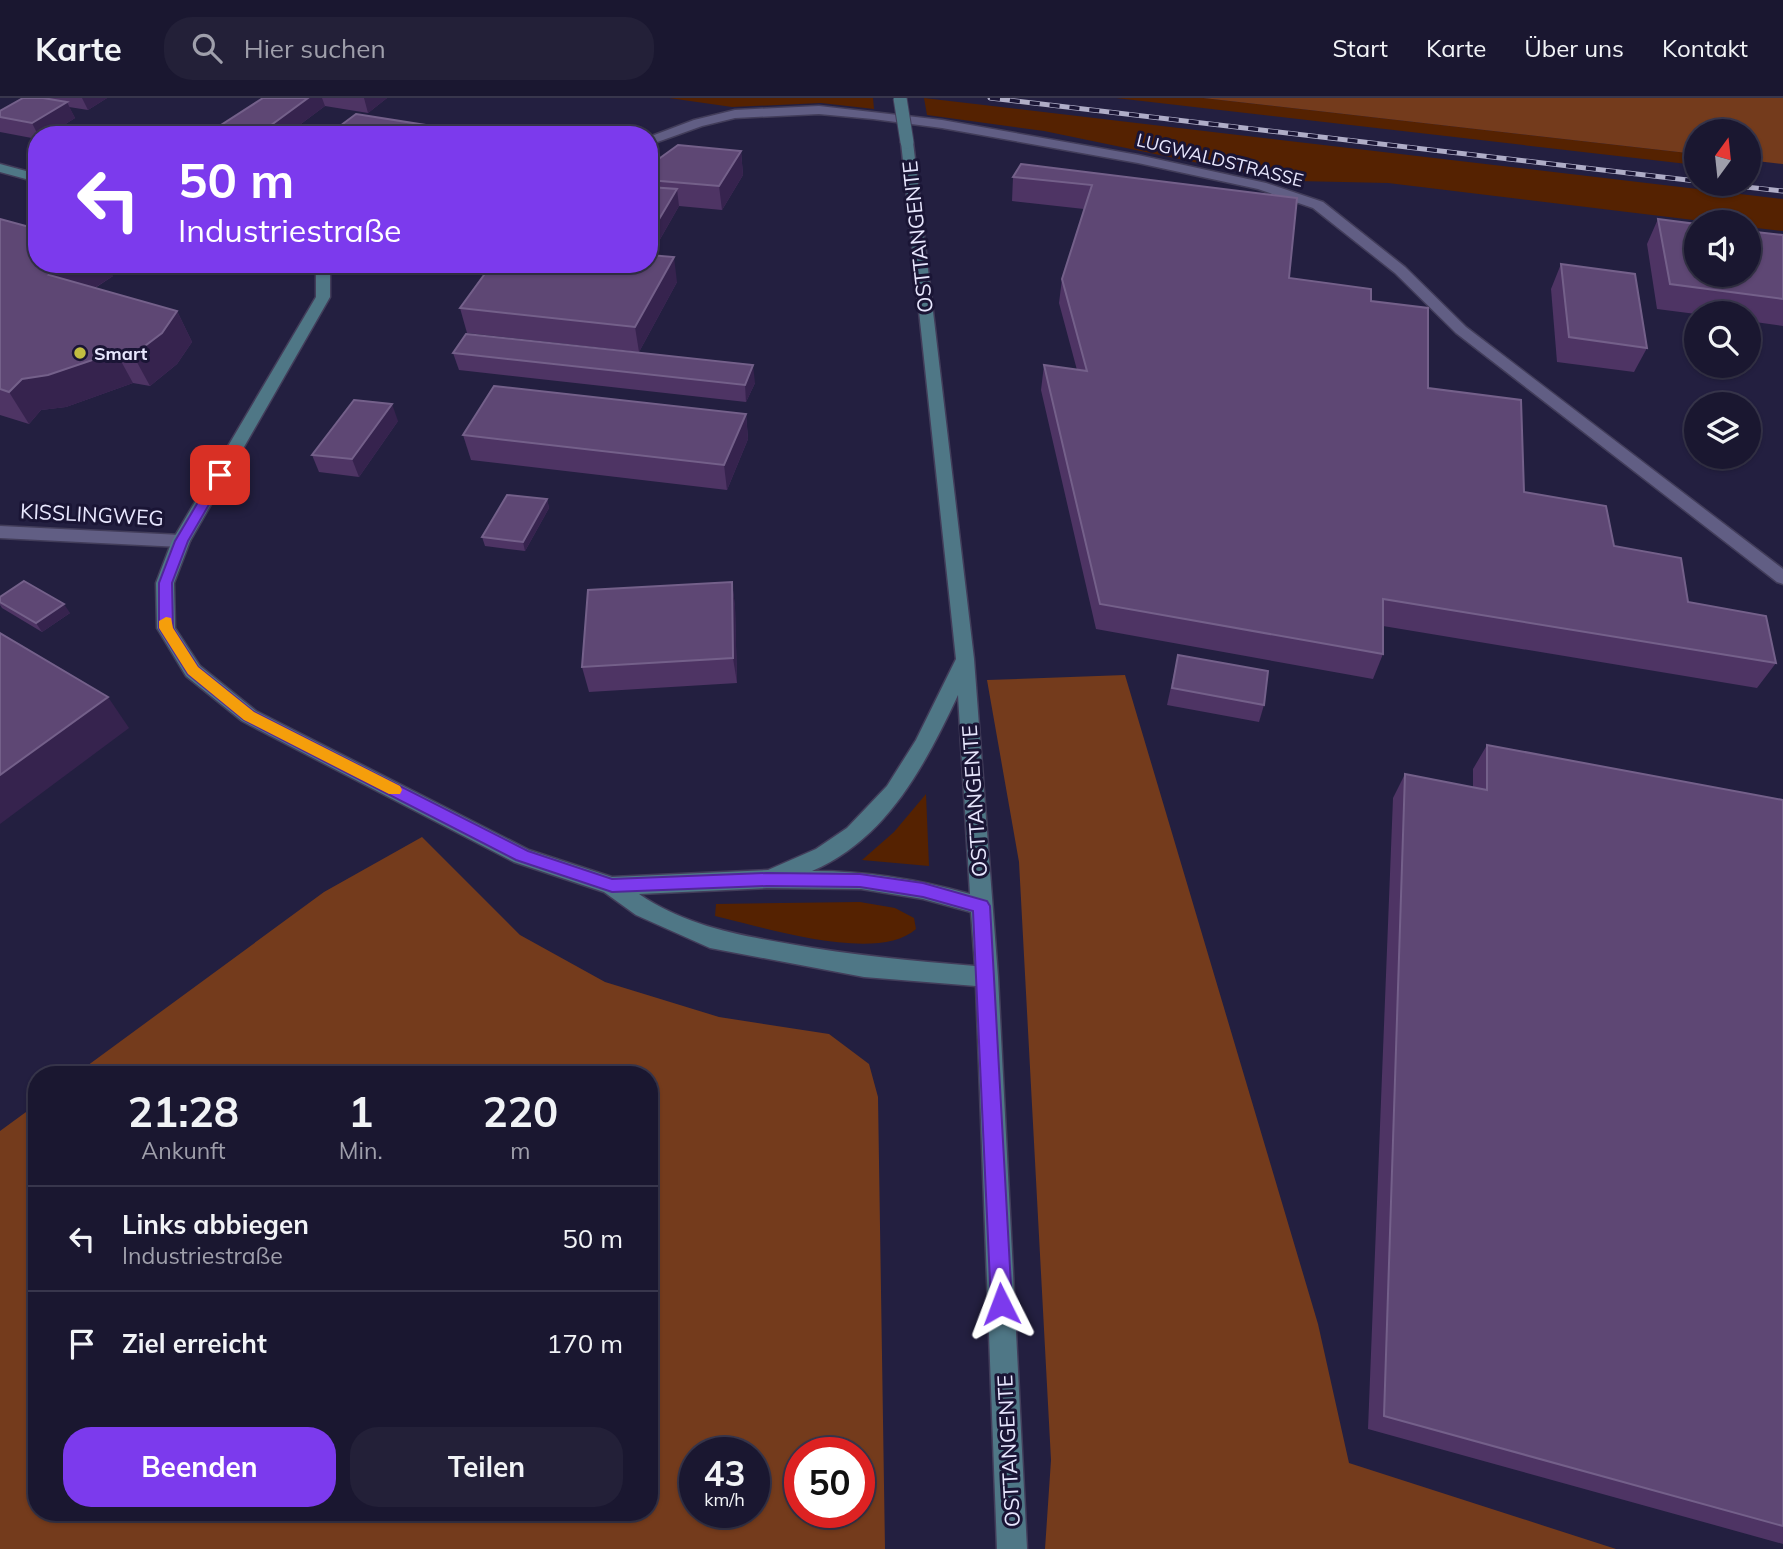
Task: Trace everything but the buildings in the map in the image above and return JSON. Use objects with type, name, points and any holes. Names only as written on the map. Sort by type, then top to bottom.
[{"type":"main road","name":"OSTTANGENTE","points":[[900,98],[965,659],[987,977],[1012,1549]]},
{"type":"main road","points":[[0,169],[28,176]]},
{"type":"main road","points":[[326,273],[323,297],[181,541],[165,583],[166,628],[193,671],[249,716],[510,849],[612,886],[644,909],[718,941],[864,967],[987,977]]},
{"type":"main road","points":[[767,880],[830,852],[879,813],[916,762],[965,659]]},
{"type":"main road","points":[[612,886],[767,880],[860,880],[923,890],[981,906]]},
{"type":"street","name":"LUGWALDSTRASSE","points":[[658,138],[698,123],[735,114],[819,110],[873,115],[955,126],[1139,159],[1261,186],[1318,205],[1400,270],[1461,330],[1783,578]]},
{"type":"street","name":"KISSLINGWEG","points":[[0,532],[181,541]]},
{"type":"shaded area","points":[[669,98],[873,98],[874,109],[821,103],[732,107]]},
{"type":"shaded area","points":[[924,98],[1684,187],[1684,196],[1757,196],[1783,199],[1783,231],[1761,228],[1761,210],[1684,210],[1684,219],[1388,183],[1297,181],[1044,131],[927,115]]},
{"type":"shaded area","points":[[1116,98],[1203,98],[1684,153],[1684,164]]},
{"type":"shaded area","points":[[1203,98],[1783,98],[1783,164],[1761,161],[1761,119],[1684,119],[1684,153]]},
{"type":"shaded area","points":[[1125,675],[1318,1324],[1349,1463],[1616,1549],[1045,1549],[1051,1460],[1019,862],[987,680]]},
{"type":"shaded area","points":[[926,794],[929,866],[862,860],[894,832]]},
{"type":"shaded area","points":[[422,837],[520,935],[605,982],[719,1017],[829,1034],[869,1064],[878,1097],[885,1549],[0,1549],[0,1131],[28,1111],[28,1521],[658,1521],[658,1066],[87,1066],[324,892]]},
{"type":"shaded area","points":[[860,902],[895,908],[914,918],[916,929],[898,939],[875,943],[848,943],[789,934],[715,916],[716,904]]},
{"type":"railway","points":[[990,98],[1684,180]]},
{"type":"railway","points":[[1761,189],[1783,191]]},
{"type":"slow traffic","points":[[166,621],[166,628],[193,671],[249,716],[394,790]]},
{"type":"place","name":"Smart","points":[[80,353]]},
{"type":"route","points":[[220,475],[181,541],[165,583],[166,628],[193,671],[249,716],[522,856],[612,886],[767,880],[860,880],[923,890],[981,906],[987,977],[1001,1304]]}]
